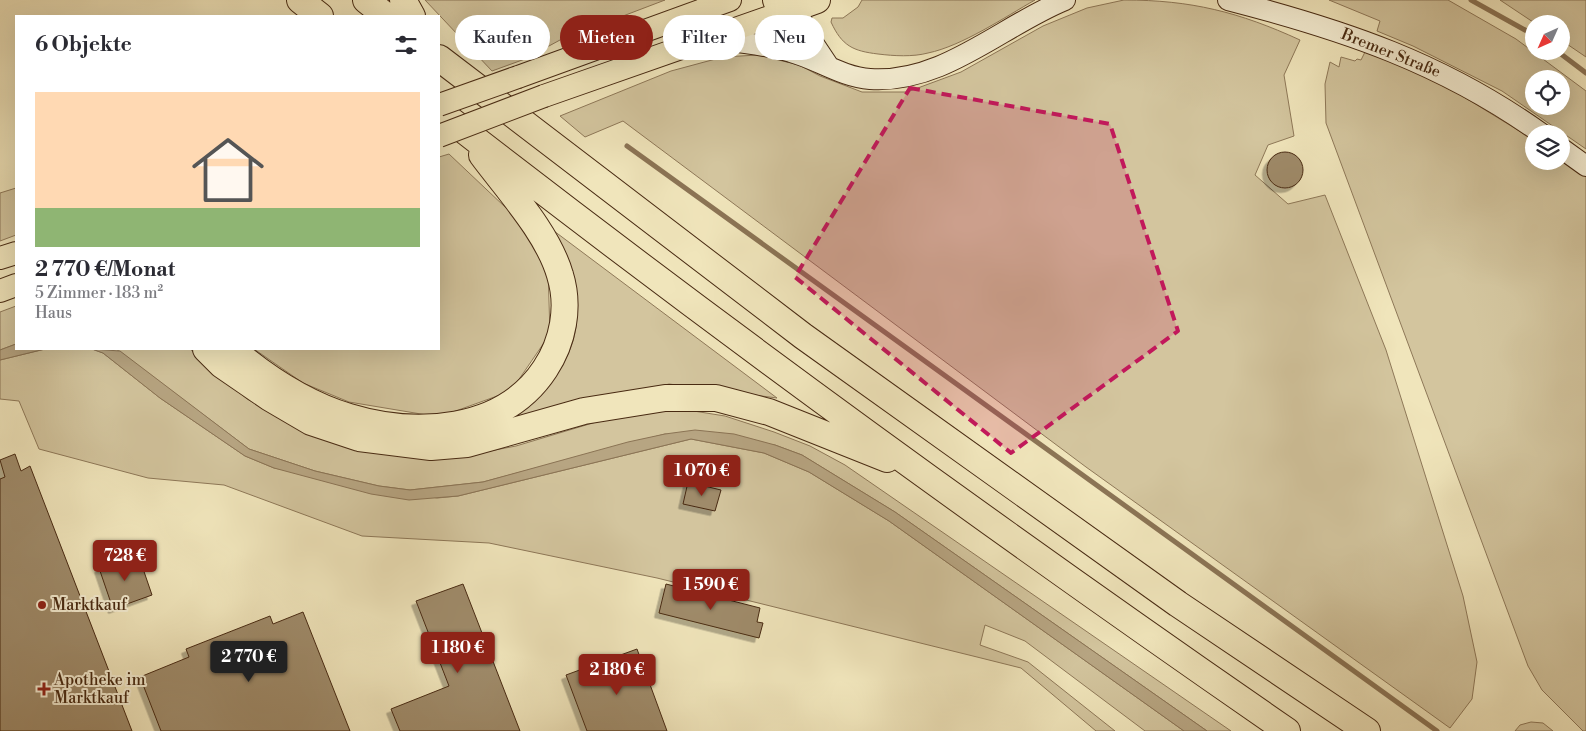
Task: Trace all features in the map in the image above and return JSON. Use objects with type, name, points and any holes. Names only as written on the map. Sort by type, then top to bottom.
[{"type":"highway","points":[[300,0],[319,15]]},
{"type":"highway","points":[[366,0],[385,15]]},
{"type":"highway","points":[[403,0],[411,15]]},
{"type":"highway","points":[[440,59],[803,336],[889,399],[1178,604],[1367,731]]},
{"type":"highway","points":[[440,112],[778,368],[1154,639],[1287,731]]},
{"type":"highway","points":[[233,350],[280,385],[322,407],[350,418],[395,426],[424,428],[468,423],[497,412],[527,391],[549,362],[560,336],[564,313],[564,290],[560,274],[544,238],[466,132]]},
{"type":"highway","points":[[207,350],[222,365],[270,398],[310,422],[360,438],[431,447],[467,444],[584,411],[665,398],[716,398],[769,412],[922,473]]},
{"type":"main road","points":[[440,105],[717,3]]},
{"type":"main road","points":[[745,24],[793,4]]},
{"type":"main road","points":[[440,136],[544,96],[663,55]]},
{"type":"main road","points":[[0,258],[15,253]]},
{"type":"main road","points":[[0,291],[15,285]]},
{"type":"street","points":[[745,43],[791,52],[847,74],[869,79],[889,79],[920,73],[957,58],[1027,17],[1065,0]]},
{"type":"street","name":"Bremer Straße","points":[[1228,0],[1331,29],[1416,61],[1468,87],[1528,125]]},
{"type":"street","points":[[793,4],[794,40],[819,62]]},
{"type":"street","points":[[1570,154],[1586,166]]},
{"type":"highlighted area","points":[[910,88],[1110,124],[1178,331],[1011,453],[795,277]]},
{"type":"shaded area","points":[[425,0],[665,0],[626,15],[560,15],[560,40],[550,45],[550,15],[455,15],[455,32]]},
{"type":"shaded area","points":[[862,0],[1035,0],[955,44],[928,53],[903,56],[869,53],[855,49],[839,37],[831,22],[832,18],[843,18],[858,7]]},
{"type":"shaded area","points":[[1124,0],[1193,5],[1235,15],[1300,40],[1284,75],[1294,136],[1268,145],[1255,175],[1288,204],[1325,195],[1386,350],[1463,596],[1477,662],[1472,699],[1450,728],[1086,467],[623,121],[585,137],[560,116],[671,71],[712,60],[745,60],[745,56],[755,55],[755,60],[778,60],[799,65],[820,76],[862,92],[907,92],[961,72],[1043,26],[1087,8]]},
{"type":"shaded area","points":[[1329,0],[1448,0],[1525,46],[1525,60],[1544,60],[1558,70],[1525,70],[1525,107],[1502,91],[1413,46],[1377,31],[1380,21]]},
{"type":"shaded area","points":[[1500,0],[1586,0],[1586,57],[1570,46],[1570,15],[1525,15],[1525,17]]},
{"type":"shaded area","points":[[1365,52],[1433,78],[1525,134],[1525,170],[1570,170],[1570,164],[1586,176],[1586,731],[1583,731],[1542,690],[1528,666],[1326,123],[1325,84],[1330,62],[1339,67],[1341,57],[1355,61],[1357,59],[1361,60]]},
{"type":"shaded area","points":[[482,60],[522,60],[492,71]]},
{"type":"shaded area","points":[[1570,79],[1586,91],[1586,149],[1570,138],[1570,125],[1551,125],[1537,115],[1570,115]]},
{"type":"shaded area","points":[[449,154],[523,224],[548,269],[550,334],[511,391],[439,417],[349,402],[303,383],[255,350],[440,350],[440,157]]},
{"type":"shaded area","points":[[15,188],[15,235],[0,241],[0,193]]},
{"type":"shaded area","points":[[550,228],[777,398],[669,384],[505,425],[548,385],[559,370],[574,336],[577,317],[573,288]]},
{"type":"shaded area","points":[[15,306],[15,344],[0,350],[0,312]]},
{"type":"shaded area","points":[[15,344],[15,350],[41,350],[0,360],[0,350]]},
{"type":"shaded area","points":[[41,350],[95,350],[103,353],[160,398],[245,456],[274,468],[437,498],[458,496],[691,439],[764,453],[809,472],[889,521],[1184,731],[1145,731],[1025,641],[985,625],[980,645],[1028,662],[1115,731],[1096,731],[1021,668],[657,578],[489,543],[362,536],[224,485],[148,478],[39,449],[19,401],[0,399],[0,360]]},
{"type":"shaded area","points":[[95,350],[120,351],[249,449],[315,471],[379,486],[410,490],[483,482],[628,442],[695,430],[734,434],[775,445],[802,455],[895,512],[1207,731],[1184,731],[889,521],[809,472],[764,453],[691,439],[458,496],[409,500],[371,494],[274,468],[245,456],[160,398],[103,353]]},
{"type":"shaded area","points":[[117,350],[191,350],[247,399],[300,429],[474,454],[516,446],[606,419],[681,409],[725,416],[774,432],[810,446],[845,465],[1231,731],[1207,731],[895,512],[802,455],[775,445],[665,434],[483,482],[410,490],[379,486],[315,471],[249,449]]},
{"type":"shaded area","points":[[1531,722],[1543,723],[1553,731],[1515,731],[1520,725]]},
{"type":"building","points":[[1285,152],[1292,153],[1298,157],[1302,163],[1302,177],[1298,183],[1292,187],[1285,188],[1278,187],[1272,183],[1268,177],[1267,170],[1268,163],[1272,157],[1278,153]]},
{"type":"building","name":"Marktkauf","points":[[15,454],[21,471],[30,466],[132,731],[0,731],[0,479],[5,477],[0,460]]},
{"type":"building","points":[[688,482],[721,490],[715,511],[683,504]]},
{"type":"building","points":[[138,554],[152,595],[113,609],[99,568]]},
{"type":"building","points":[[463,584],[520,731],[400,731],[391,709],[449,686],[416,601]]},
{"type":"building","points":[[666,584],[760,608],[757,622],[763,623],[759,638],[659,613]]},
{"type":"building","points":[[303,612],[350,731],[161,731],[140,677],[189,657],[186,649],[270,616],[273,624]]},
{"type":"building","points":[[637,649],[667,731],[587,731],[566,675]]},
{"type":"waterway","points":[[1471,0],[1525,30]]},
{"type":"waterway","points":[[1569,60],[1586,73]]},
{"type":"waterway","points":[[627,146],[1437,731]]},
{"type":"place","name":"Marktkauf","points":[[42,605]]},
{"type":"place","name":"Apotheke im Marktkauf","points":[[44,689]]}]
